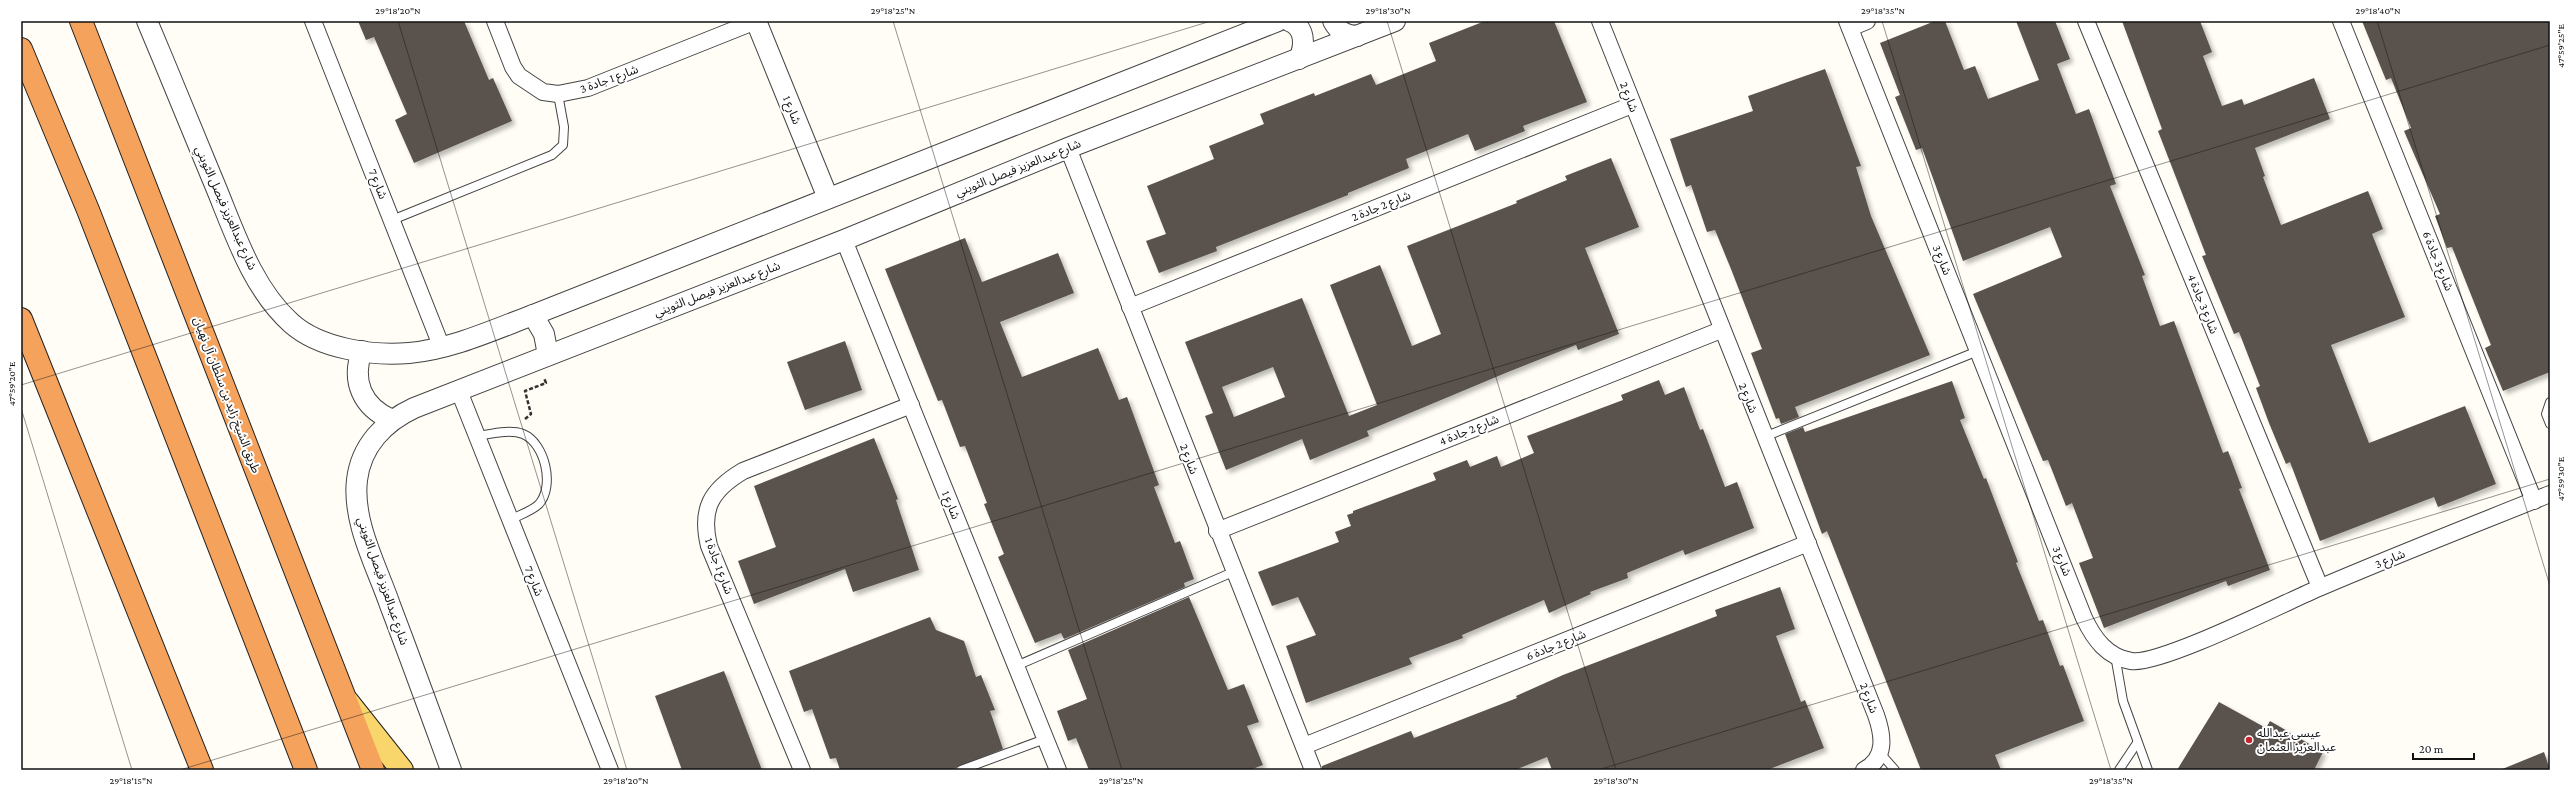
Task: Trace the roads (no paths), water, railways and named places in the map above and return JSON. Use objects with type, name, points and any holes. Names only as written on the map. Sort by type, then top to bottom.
[{"type":"highway","name":"طريق الشيخ زايد بن سلطان آل نهيان","points":[[81,21],[373,770]]},
{"type":"highway","points":[[21,49],[88,210],[306,770]]},
{"type":"highway","points":[[21,319],[202,770]]},
{"type":"main road","points":[[347,701],[402,770]]},
{"type":"street","name":"شارع عبدالعزيز فيصل الثويني","points":[[147,21],[235,233],[257,279],[273,303],[292,324],[313,337],[362,351],[408,353],[442,348],[533,315],[1278,21]]},
{"type":"street","name":"شارع 7","points":[[314,21],[442,348]]},
{"type":"street","name":"شارع 1 جادة 3","points":[[495,21],[513,67],[524,82],[543,92],[558,94],[588,88],[756,21]]},
{"type":"street","name":"شارع 1","points":[[756,21],[828,198]]},
{"type":"street","points":[[1289,21],[1300,30],[1304,39],[1303,50],[1299,59]]},
{"type":"street","points":[[1333,21],[1338,30],[1347,35],[1357,36]]},
{"type":"street","name":"شارع عبدالعزيز فيصل الثويني","points":[[451,770],[368,543],[357,503],[357,479],[363,457],[375,437],[392,420],[414,408],[844,240],[1068,148],[1395,21]]},
{"type":"street","name":"شارع 2","points":[[1600,21],[1721,330],[1876,715],[1882,734],[1880,753]]},
{"type":"street","points":[[1849,24],[1867,21]]},
{"type":"street","name":"شارع 3 جادة 4","points":[[2086,21],[2320,587]]},
{"type":"street","name":"شارع 3 جادة 6","points":[[2341,21],[2534,501]]},
{"type":"street","name":"شارع 3","points":[[1849,24],[2084,618],[2100,645],[2114,655],[2132,662],[2162,657],[2320,587],[2550,494]]},
{"type":"street","name":"شارع 2 جادة 2","points":[[1130,307],[1632,105]]},
{"type":"street","name":"شارع 2","points":[[1068,148],[1233,572],[1313,770]]},
{"type":"street","name":"شارع 1","points":[[844,240],[1058,770]]},
{"type":"street","points":[[533,315],[544,334],[543,357]]},
{"type":"street","name":"شارع 2 جادة 4","points":[[1217,531],[1721,330]]},
{"type":"street","points":[[362,351],[357,372],[361,392],[373,410],[392,420]]},
{"type":"street","name":"شارع 7","points":[[459,391],[610,770]]},
{"type":"street","name":"شارع 1 جادة 1","points":[[802,770],[709,546],[705,519],[708,506],[723,485],[743,471],[910,406]]},
{"type":"street","name":"شارع 2 جادة 6","points":[[1304,746],[1808,544]]},
{"type":"street","points":[[1864,770],[1875,763],[1880,753]]},
{"type":"lane","points":[[392,220],[552,155],[563,145],[564,127],[558,94]]},
{"type":"lane","points":[[1764,437],[1978,351]]},
{"type":"lane","points":[[2550,402],[2546,414],[2550,424]]},
{"type":"lane","points":[[477,436],[512,432],[522,434],[534,442],[542,458],[548,483],[547,491],[539,504],[510,520]]},
{"type":"lane","points":[[1016,666],[1233,572]]},
{"type":"lane","points":[[2114,655],[2123,701],[2148,770]]},
{"type":"lane","points":[[961,770],[1045,739]]},
{"type":"lane","points":[[2119,770],[2137,743]]},
{"type":"lane","points":[[1880,753],[1895,770]]},
{"type":"place","name":"عيسى عبدالله عبدالعزيز العثمان","points":[[2249,740]]}]
